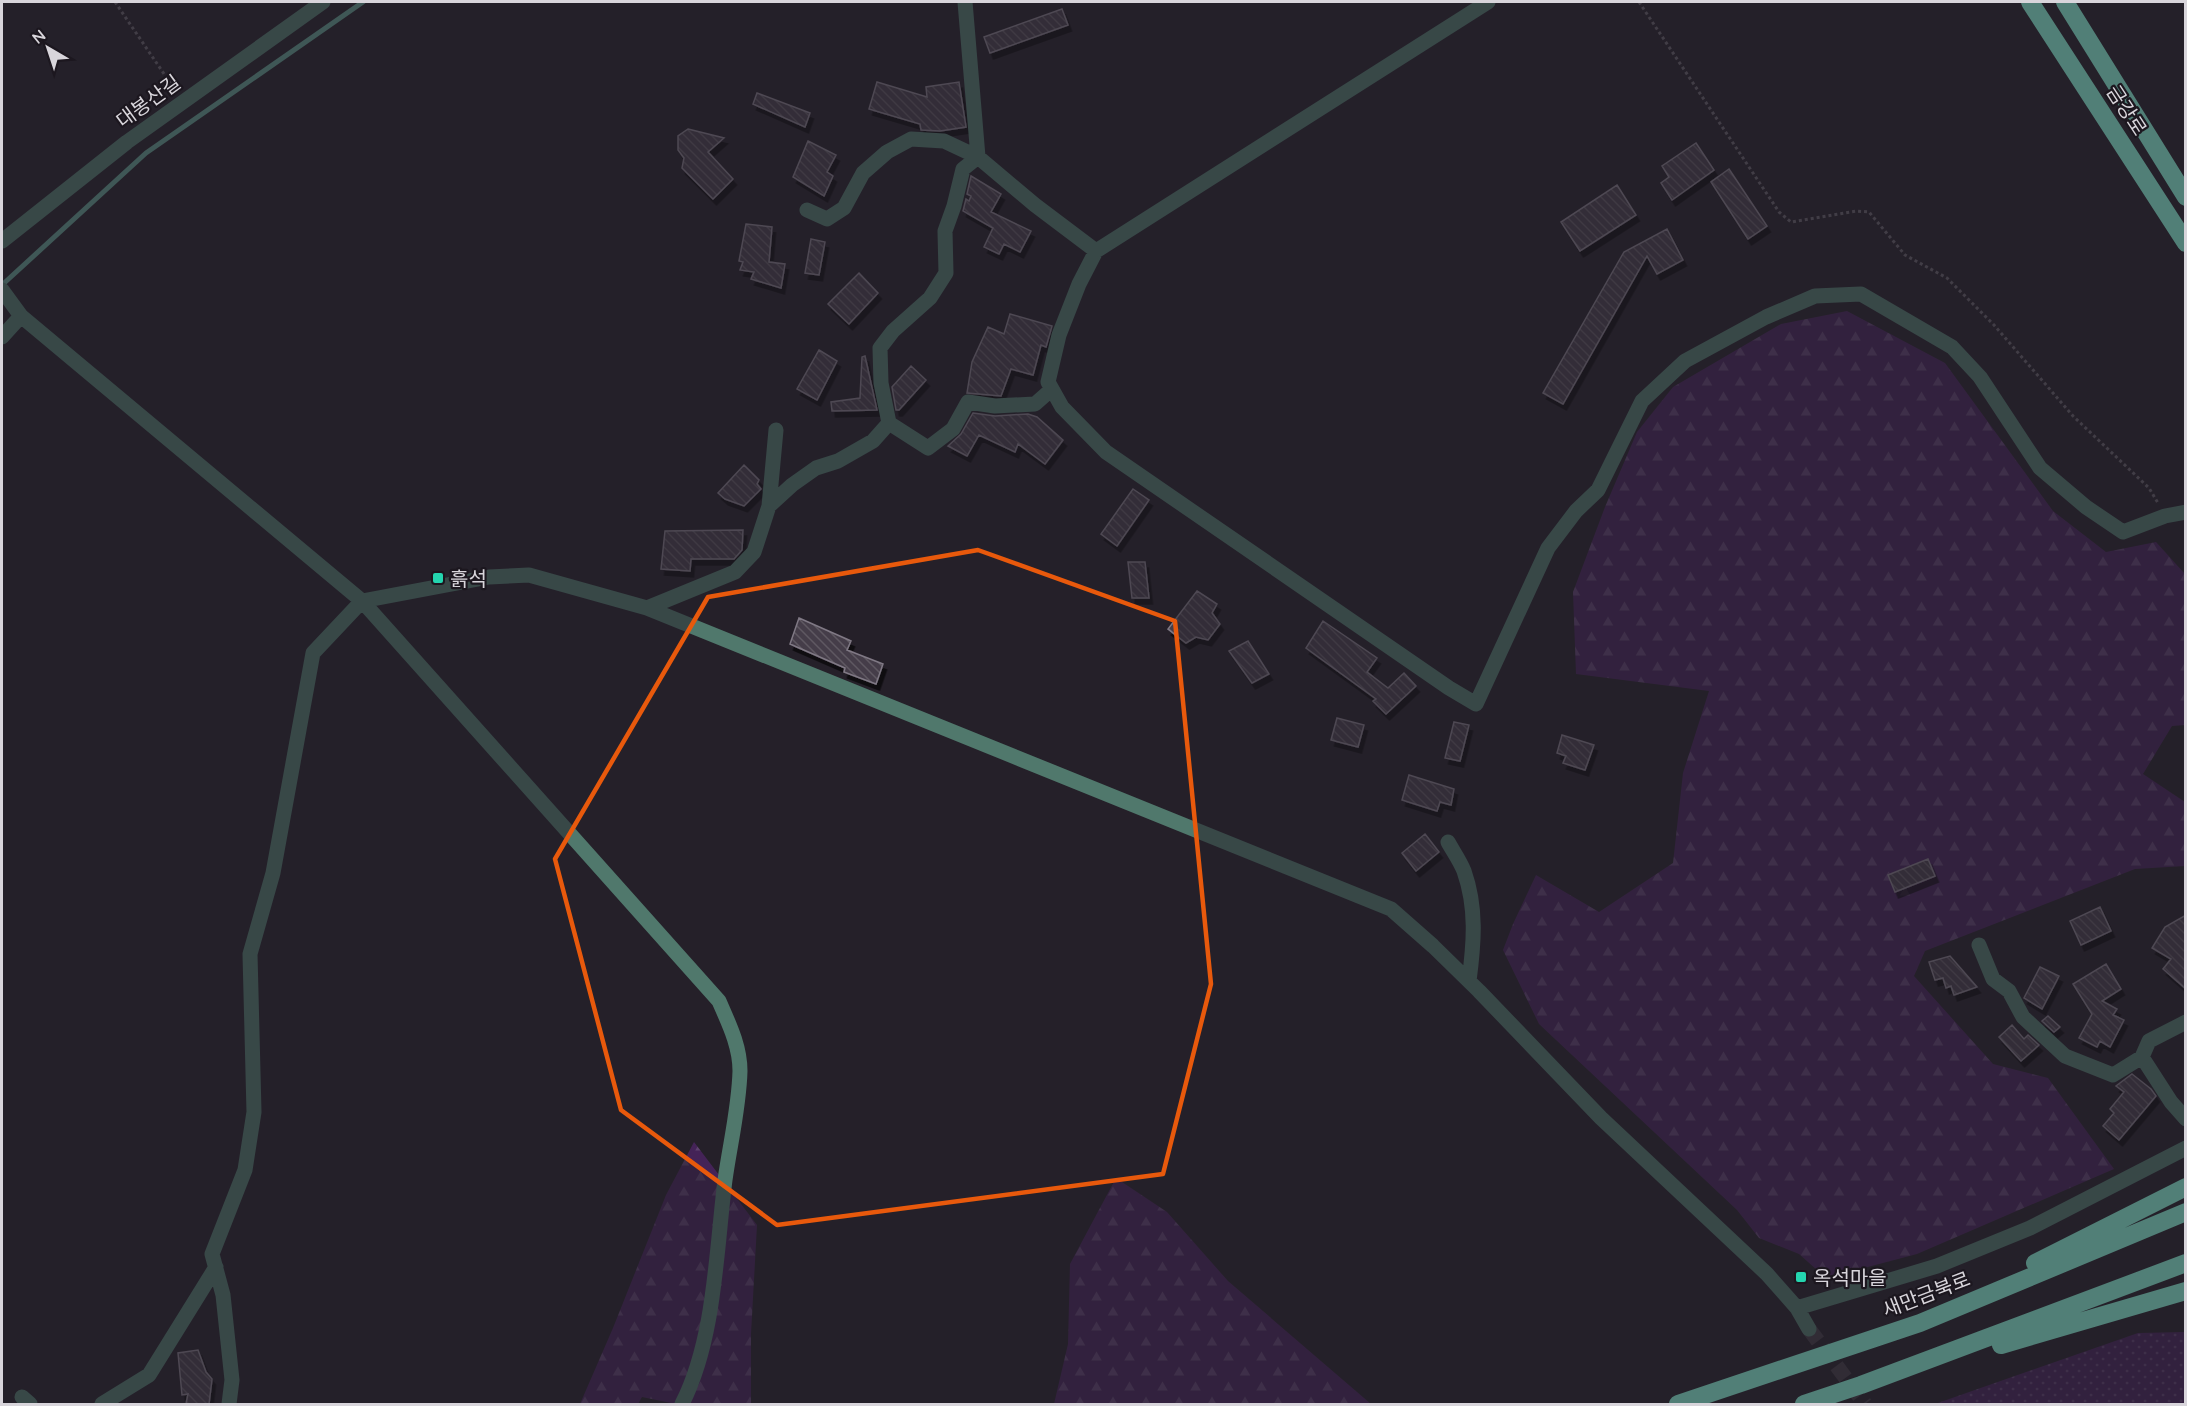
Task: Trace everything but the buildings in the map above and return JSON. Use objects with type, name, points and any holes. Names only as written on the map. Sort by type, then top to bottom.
[{"type":"highway","name":"금강로","points":[[2030,2],[2186,243]]},
{"type":"highway","name":"금강로","points":[[2064,2],[2186,197]]},
{"type":"highway","points":[[1920,1323],[2186,1187]]},
{"type":"highway","name":"새만금북로","points":[[1678,1404],[1920,1323],[2186,1212]]},
{"type":"highway","points":[[1804,1404],[1861,1385],[2186,1263]]},
{"type":"highway","points":[[1861,1385],[2186,1291]]},
{"type":"street","name":"대봉산길","points":[[2,241],[183,101],[323,2]]},
{"type":"street","points":[[964,2],[978,157]]},
{"type":"street","points":[[1488,2],[1096,251],[1079,284],[1059,335],[1048,382],[1062,407],[1106,452],[1449,688],[1476,704],[1548,548],[1576,511],[1598,490],[1642,401],[1685,362],[1766,317],[1815,296],[1861,294],[1952,347],[1980,377],[2040,468],[2086,507],[2123,532],[2165,516],[2186,512]]},
{"type":"street","points":[[807,210],[827,219],[844,208],[863,173],[887,152],[911,139],[944,141],[978,157],[1035,205],[1096,251]]},
{"type":"street","points":[[978,157],[963,169],[945,231],[946,273],[930,298],[893,331],[880,348],[881,383],[889,423],[928,448],[953,429],[968,402],[995,406],[1035,404],[1052,389]]},
{"type":"street","points":[[4,294],[21,316],[362,601],[719,1001],[734,1035],[740,1070],[719,1228],[716,1280],[701,1350],[682,1404]]},
{"type":"street","points":[[2,337],[21,316]]},
{"type":"street","points":[[770,506],[792,485],[816,468],[838,461],[873,441],[889,423]]},
{"type":"street","points":[[647,608],[735,572],[753,552],[770,506],[776,430]]},
{"type":"street","points":[[229,1404],[232,1380],[223,1295],[212,1254],[245,1170],[254,1112],[250,954],[273,873],[313,653],[362,601],[489,577],[529,575],[647,608],[1391,909],[1469,981],[1546,1058],[1601,1118],[1767,1274],[1797,1308],[1809,1329]]},
{"type":"street","points":[[1448,842],[1464,869],[1474,908],[1474,942],[1469,981]]},
{"type":"street","points":[[1979,945],[1993,980],[2009,991],[2023,1017],[2065,1056],[2113,1075],[2142,1057],[2149,1041],[2186,1022]]},
{"type":"street","points":[[2142,1057],[2171,1102],[2186,1119]]},
{"type":"street","points":[[1797,1308],[1937,1266],[2030,1228],[2186,1148]]},
{"type":"street","points":[[102,1404],[149,1376],[216,1267]]},
{"type":"path","points":[[116,2],[183,101]]},
{"type":"path","points":[[1639,2],[1779,212],[1791,222],[1856,211],[1869,212],[1905,255],[1947,278],[1978,309],[2073,416],[2149,488],[2165,516]]},
{"type":"highlighted area","points":[[978,550],[1175,621],[1211,984],[1163,1174],[777,1225],[621,1110],[555,859],[708,597]]},
{"type":"green space","points":[[1847,311],[1945,363],[2053,511],[2106,552],[2156,542],[2185,574],[2185,725],[2172,726],[2143,774],[2185,802],[2185,866],[2135,869],[1925,951],[1914,976],[1993,1064],[2048,1078],[2114,1169],[1917,1254],[1826,1278],[1799,1254],[1759,1238],[1737,1210],[1539,1024],[1503,950],[1536,875],[1599,912],[1673,863],[1683,773],[1709,691],[1576,674],[1573,592],[1605,507],[1637,432],[1673,387],[1781,324]]},
{"type":"green space","points":[[694,1142],[757,1225],[751,1334],[751,1404],[676,1404],[642,1397],[638,1404],[580,1404],[666,1195]]},
{"type":"green space","points":[[1116,1178],[1167,1212],[1228,1281],[1371,1404],[1054,1404],[1068,1344],[1070,1264]]},
{"type":"green space","points":[[2185,1332],[2185,1404],[1935,1404],[2138,1333]]},
{"type":"waterway","points":[[2,285],[146,153],[363,2]]},
{"type":"tunnel","points":[[1809,1329],[1865,1404]]},
{"type":"place","name":"흙석","points":[[438,578]]},
{"type":"place","name":"옥석마을","points":[[1801,1277]]}]
